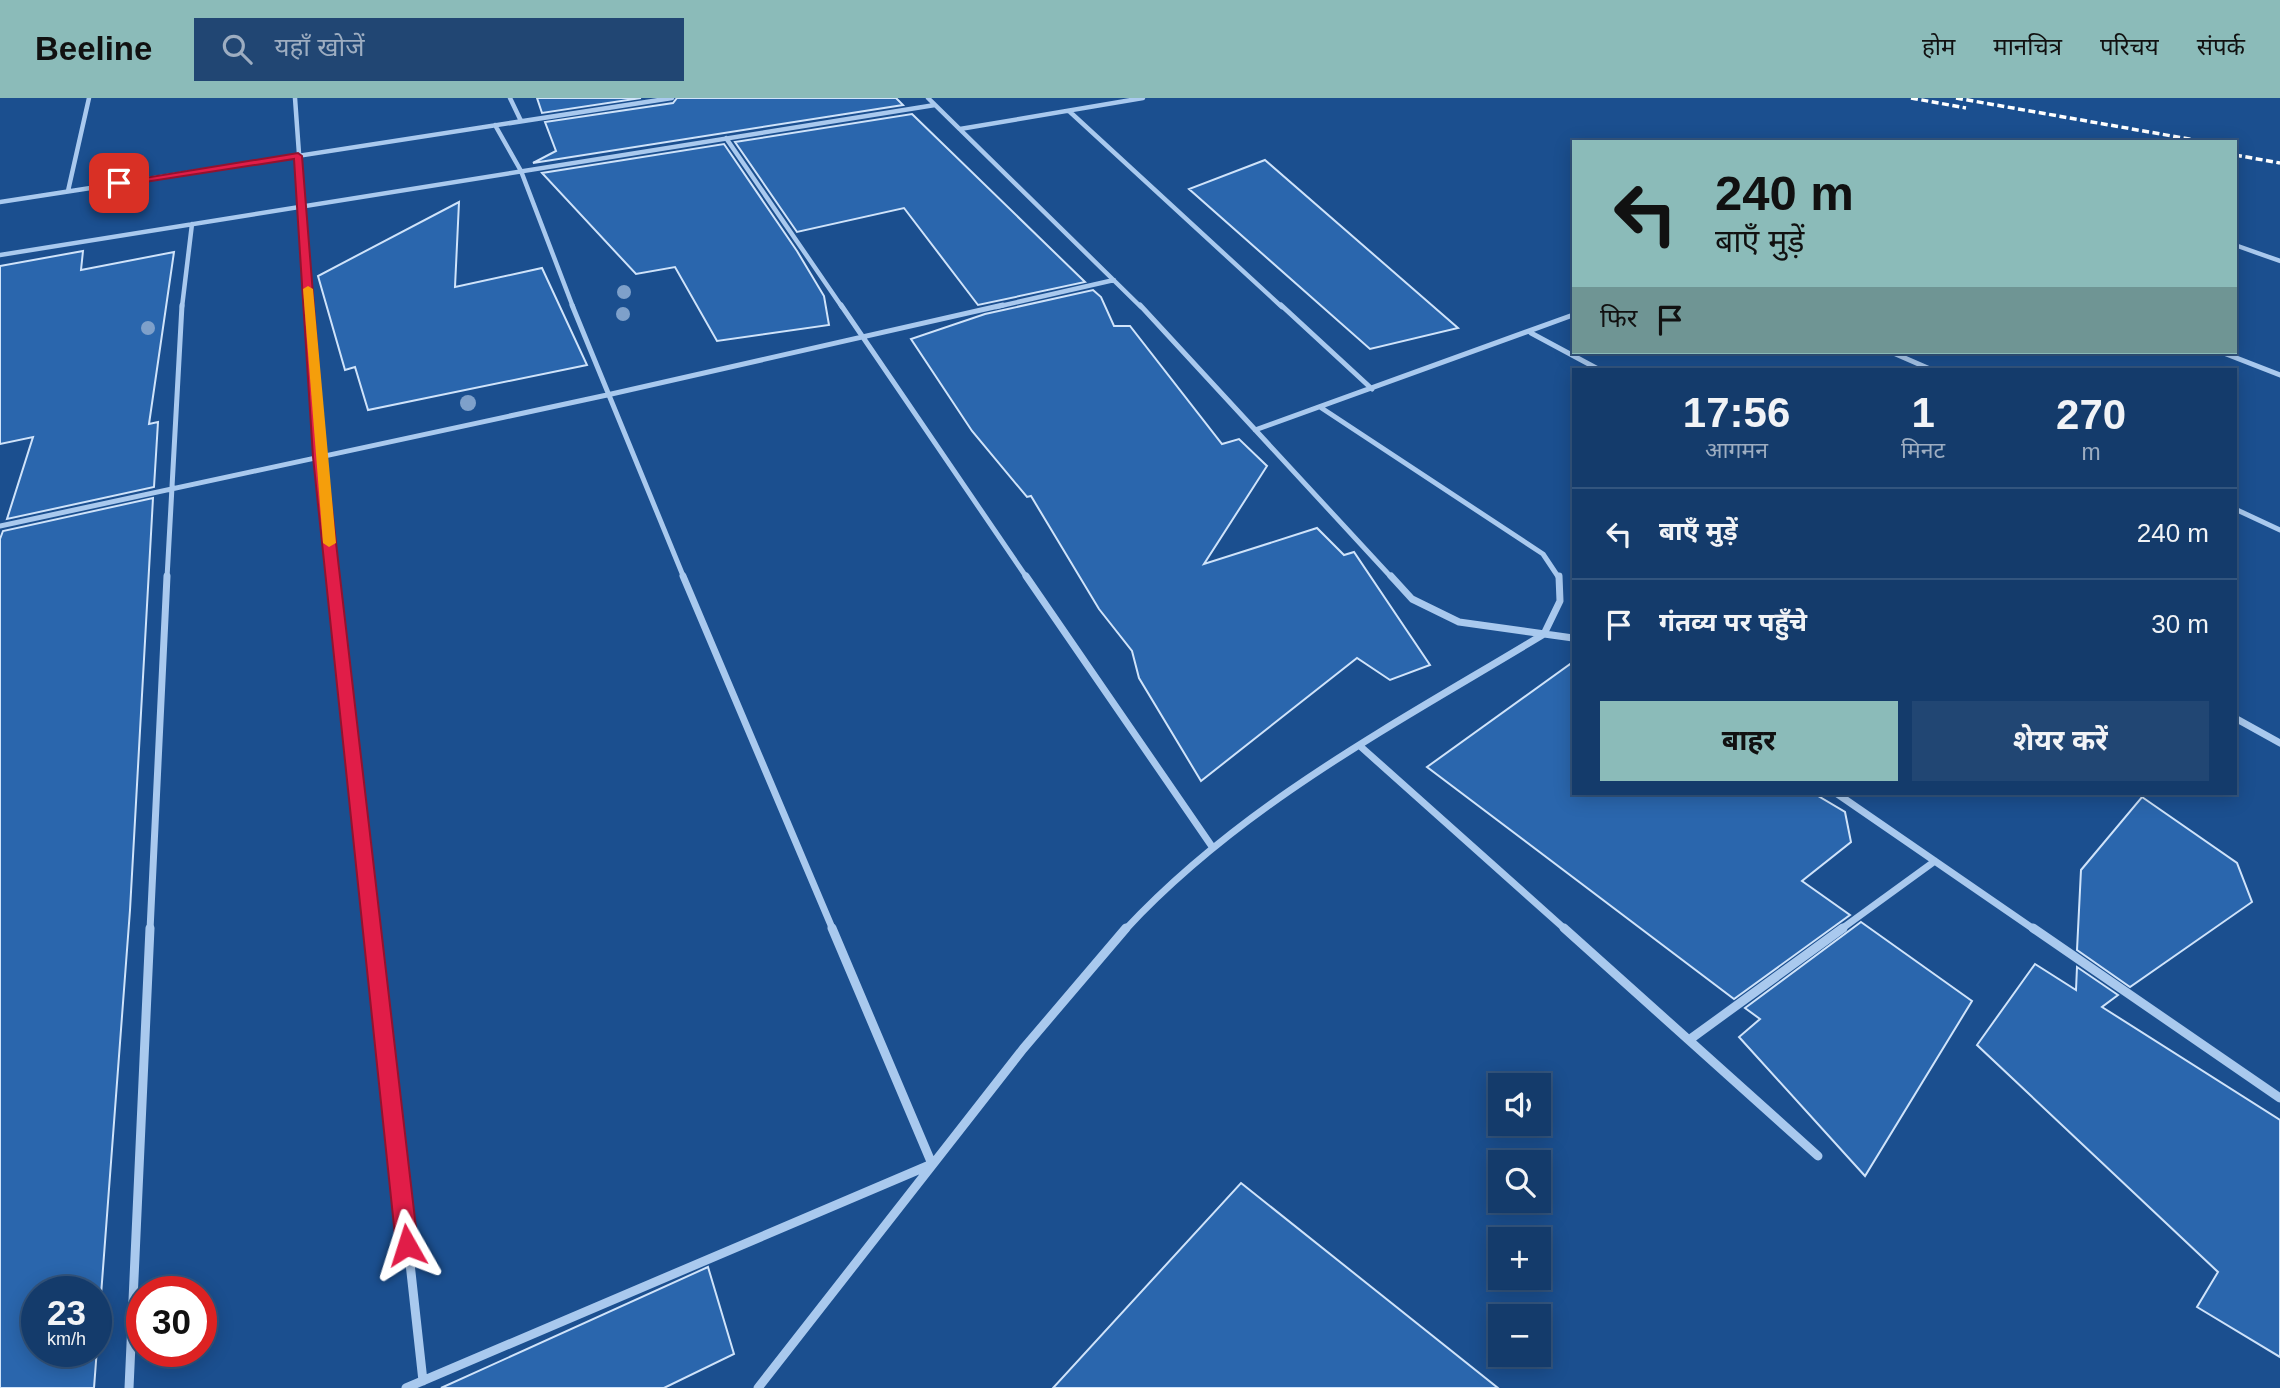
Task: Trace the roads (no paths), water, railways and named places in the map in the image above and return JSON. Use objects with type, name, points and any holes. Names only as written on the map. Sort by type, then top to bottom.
[{"type":"street","points":[[68,191],[89,98]]},
{"type":"street","points":[[295,98],[320,457],[423,1381]]},
{"type":"street","points":[[510,98],[521,121]]},
{"type":"street","points":[[0,202],[672,98]]},
{"type":"street","points":[[928,98],[1114,280],[1412,599],[1459,622],[1572,638]]},
{"type":"street","points":[[960,129],[1143,98]]},
{"type":"street","points":[[0,256],[935,105]]},
{"type":"street","points":[[1069,111],[1372,388]]},
{"type":"street","points":[[495,125],[521,171],[607,395],[933,1164]]},
{"type":"street","points":[[726,138],[1213,848]]},
{"type":"street","points":[[129,1388],[172,489],[183,289],[192,224]]},
{"type":"street","points":[[2237,246],[2280,261]]},
{"type":"street","points":[[0,526],[607,395],[1114,280]]},
{"type":"street","points":[[1255,430],[1572,315]]},
{"type":"street","points":[[1531,332],[1596,368]]},
{"type":"street","points":[[1896,354],[1928,368]]},
{"type":"street","points":[[2226,354],[2280,375]]},
{"type":"street","points":[[758,1388],[1036,1031],[1119,937],[1243,823],[1360,746],[1544,634],[1559,605],[1563,586],[1558,570],[1543,554],[1320,407]]},
{"type":"street","points":[[2237,510],[2280,530]]},
{"type":"street","points":[[2237,719],[2280,743]]},
{"type":"street","points":[[1360,746],[1818,1156]]},
{"type":"street","points":[[1839,795],[2280,1098]]},
{"type":"street","points":[[1689,1040],[1935,861]]},
{"type":"street","points":[[406,1388],[933,1164]]},
{"type":"railway","points":[[1911,98],[1966,108]]},
{"type":"railway","points":[[1956,98],[2195,140]]},
{"type":"railway","points":[[2237,155],[2280,163]]}]
